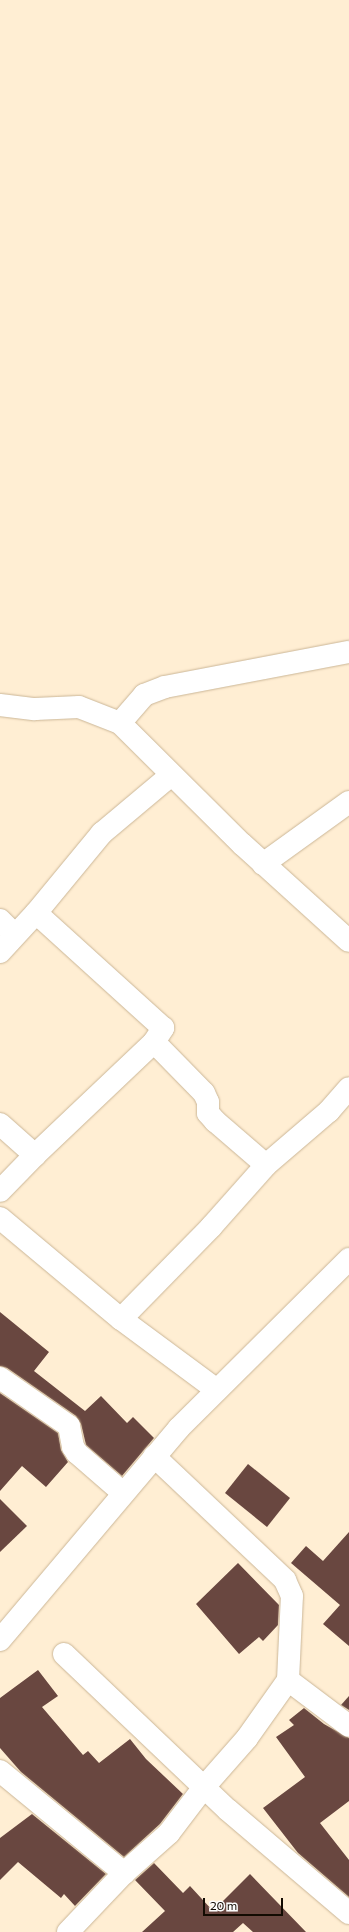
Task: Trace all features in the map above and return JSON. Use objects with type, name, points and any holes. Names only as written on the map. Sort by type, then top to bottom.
[{"type":"street","points":[[120,723],[144,695],[165,687],[349,652]]},
{"type":"street","points":[[0,706],[35,709],[79,707],[120,723],[171,775],[263,864],[349,941]]},
{"type":"street","points":[[0,952],[7,928],[36,914],[102,833],[171,775]]},
{"type":"street","points":[[263,864],[349,802]]},
{"type":"street","points":[[0,1191],[35,1155],[154,1042],[163,1028],[36,914]]},
{"type":"street","points":[[154,1042],[204,1093],[208,1102],[208,1113],[215,1121],[266,1165]]},
{"type":"street","points":[[120,1319],[211,1227],[266,1165],[329,1111],[349,1088]]},
{"type":"street","points":[[0,1124],[35,1155]]},
{"type":"street","points":[[0,1218],[120,1319],[218,1390]]},
{"type":"street","points":[[0,1640],[154,1456],[349,1259]]},
{"type":"street","points":[[0,1378],[69,1426],[73,1447],[77,1453],[123,1493]]},
{"type":"street","points":[[68,1932],[124,1873],[169,1833],[204,1787],[247,1738],[288,1680],[292,1596],[285,1580],[154,1456]]},
{"type":"street","points":[[64,1654],[248,1828],[349,1913]]},
{"type":"street","points":[[288,1680],[349,1726]]},
{"type":"street","points":[[0,1771],[124,1873]]},
{"type":"building","points":[[0,1312],[49,1352],[34,1371],[85,1411],[101,1396],[127,1423],[133,1417],[154,1438],[122,1476],[86,1445],[81,1424],[76,1416],[7,1368],[0,1366]]},
{"type":"building","points":[[0,1393],[58,1433],[61,1450],[68,1462],[46,1487],[22,1466],[0,1491]]},
{"type":"building","points":[[248,1464],[290,1498],[267,1527],[225,1493]]},
{"type":"building","points":[[0,1499],[27,1526],[0,1552]]},
{"type":"building","points":[[349,1532],[349,1646],[323,1624],[340,1605],[291,1563],[306,1546],[323,1561]]},
{"type":"building","points":[[238,1563],[279,1605],[278,1625],[263,1641],[259,1637],[239,1654],[196,1604]]},
{"type":"building","points":[[38,1670],[58,1696],[42,1707],[83,1755],[88,1751],[99,1763],[130,1739],[146,1759],[183,1794],[160,1824],[124,1857],[21,1772],[0,1748],[0,1698]]},
{"type":"building","points":[[349,1696],[349,1710],[341,1705]]},
{"type":"building","points":[[304,1708],[324,1724],[349,1738],[349,1801],[320,1823],[349,1860],[349,1897],[298,1853],[263,1808],[305,1777],[276,1737],[294,1725],[289,1720]]},
{"type":"building","points":[[32,1814],[106,1874],[75,1906],[64,1894],[61,1898],[18,1862],[0,1880],[0,1838]]},
{"type":"building","points":[[154,1863],[183,1893],[190,1886],[213,1911],[250,1874],[306,1932],[253,1932],[243,1923],[233,1932],[142,1932],[165,1911],[135,1880]]}]
